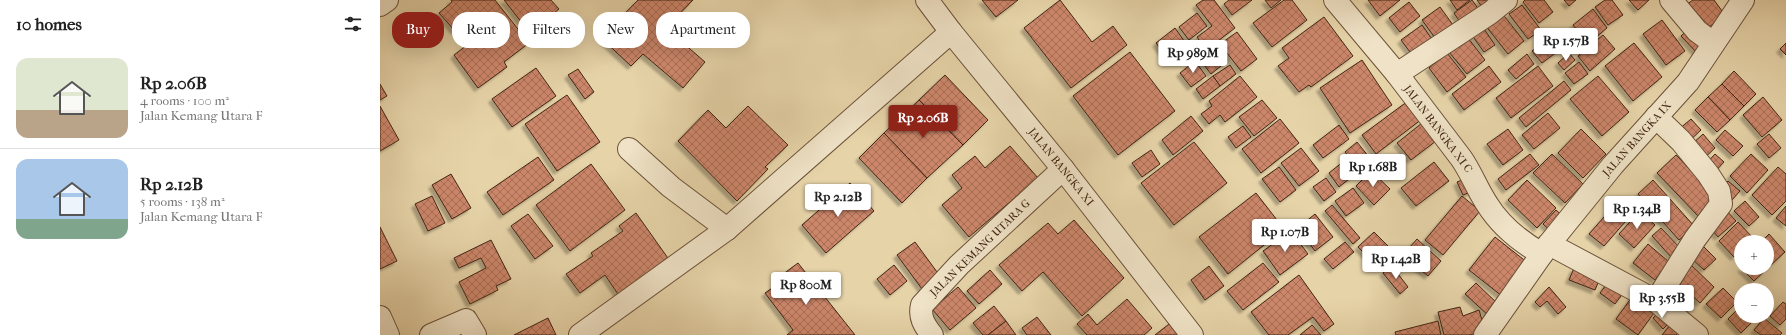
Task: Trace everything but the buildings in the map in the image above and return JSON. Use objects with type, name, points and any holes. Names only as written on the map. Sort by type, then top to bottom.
[{"type":"street","points":[[380,5],[387,0]]},
{"type":"street","name":"JALAN BANGKA XI","points":[[927,0],[951,32],[1063,169],[1192,335]]},
{"type":"street","name":"JALAN BANGKA XI C","points":[[1335,0],[1396,74],[1469,169],[1487,205],[1514,235],[1656,301],[1696,335]]},
{"type":"street","points":[[1396,74],[1490,13],[1506,0]]},
{"type":"street","points":[[1671,0],[1697,31],[1713,43]]},
{"type":"street","name":"JALAN BANGKA IX","points":[[1485,335],[1545,249],[1613,165],[1688,82],[1743,0]]},
{"type":"street","points":[[580,335],[726,229],[951,32]]},
{"type":"street","points":[[1656,117],[1681,141],[1708,174],[1719,191],[1721,204],[1695,238],[1656,301]]},
{"type":"street","points":[[629,149],[671,187],[726,229]]},
{"type":"street","name":"JALAN KEMANG UTARA G","points":[[932,335],[924,324],[920,313],[922,305],[959,265],[1063,169]]},
{"type":"street","points":[[380,317],[388,335]]},
{"type":"street","points":[[431,335],[466,320],[474,335]]}]
